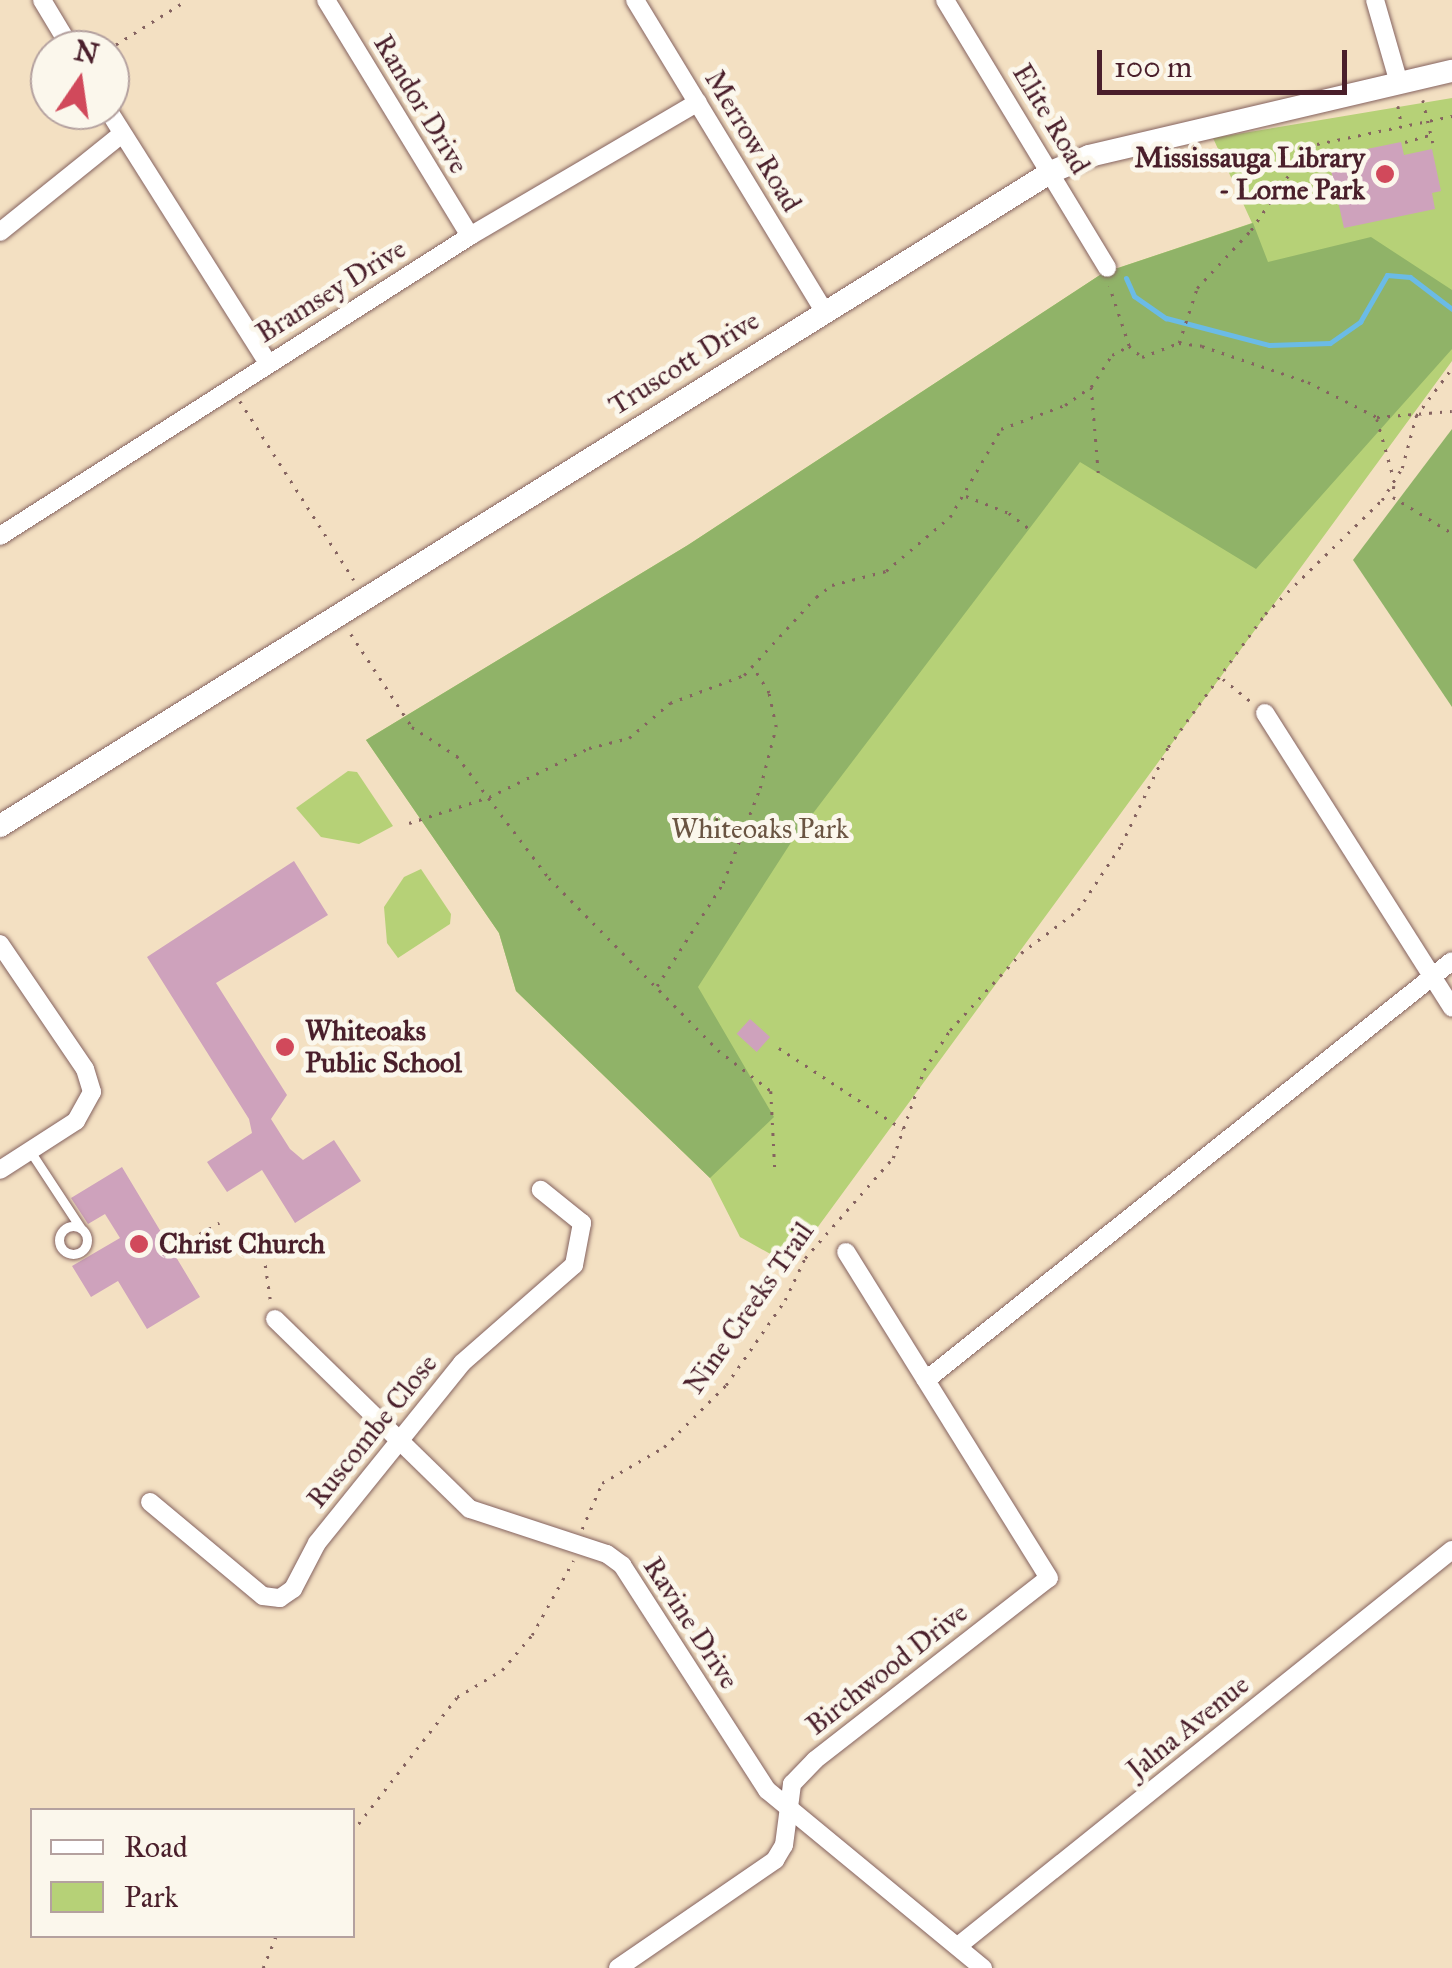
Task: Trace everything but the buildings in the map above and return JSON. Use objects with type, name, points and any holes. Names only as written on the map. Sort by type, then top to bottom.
[{"type":"street","points":[[42,0],[60,30]]},
{"type":"street","name":"Randor Drive","points":[[326,0],[470,236]]},
{"type":"street","name":"Merrow Road","points":[[635,0],[824,311]]},
{"type":"street","name":"Elite Road","points":[[945,0],[1107,268]]},
{"type":"street","points":[[1375,0],[1405,87]]},
{"type":"street","name":"Truscott Drive","points":[[0,826],[1051,172],[1089,156],[1405,87],[1452,71]]},
{"type":"street","name":"Bramsey Drive","points":[[0,536],[470,236],[698,102]]},
{"type":"street","points":[[120,130],[268,363]]},
{"type":"street","points":[[0,232],[122,134]]},
{"type":"street","points":[[1265,714],[1452,1008]]},
{"type":"street","points":[[0,944],[85,1069],[92,1092],[76,1122],[0,1170]]},
{"type":"street","points":[[926,1380],[1452,961]]},
{"type":"street","name":"Ruscombe Close","points":[[150,1502],[263,1596],[280,1598],[396,1442],[462,1363],[574,1265],[582,1223],[541,1190]]},
{"type":"street","name":"Birchwood Drive","points":[[618,1968],[775,1860],[784,1844],[785,1808],[792,1784],[814,1760],[1049,1578],[846,1252]]},
{"type":"street","name":"Ravine Drive","points":[[275,1319],[396,1442],[470,1509],[622,1565],[785,1808],[983,1968]]},
{"type":"street","name":"Jalna Avenue","points":[[958,1946],[1452,1550]]},
{"type":"lane","points":[[30,1151],[80,1226]]},
{"type":"path","points":[[130,35],[186,0]]},
{"type":"path","points":[[1405,87],[1429,121],[1433,143]]},
{"type":"path","points":[[1402,126],[1405,87]]},
{"type":"path","points":[[1179,343],[1202,280],[1251,230],[1303,154],[1317,144],[1452,116]]},
{"type":"path","points":[[1405,142],[1432,135]]},
{"type":"path","points":[[1107,268],[1129,346],[1150,357],[1179,343],[1264,364],[1377,418],[1452,410]]},
{"type":"path","points":[[409,824],[489,797],[589,748],[629,738],[670,702],[753,668],[816,597],[832,585],[886,571],[964,496],[1002,429],[1066,405],[1091,387],[1112,356],[1129,346]]},
{"type":"path","points":[[1452,368],[1416,416],[1393,497],[1452,532]]},
{"type":"path","points":[[1091,387],[1098,473]]},
{"type":"path","points":[[231,388],[360,589],[348,626],[412,726],[457,756],[529,856],[718,1050],[771,1091],[775,1169]]},
{"type":"path","points":[[1377,418],[1395,482]]},
{"type":"path","name":"Nine Creeks Trail","points":[[355,1828],[457,1696],[502,1670],[532,1635],[569,1576],[576,1545],[602,1483],[664,1448],[726,1385],[785,1300],[804,1258],[893,1158],[924,1070],[950,1030],[1021,954],[1078,910],[1121,845],[1168,747],[1265,614],[1395,482]]},
{"type":"path","points":[[964,496],[1009,513],[1033,532]]},
{"type":"path","points":[[658,986],[723,883],[760,788],[776,727],[769,693],[753,668]]},
{"type":"path","points":[[1222,678],[1265,714]]},
{"type":"path","points":[[779,1048],[906,1130]]},
{"type":"path","points":[[172,1249],[219,1224]]},
{"type":"path","points":[[264,1255],[275,1319]]},
{"type":"path","points":[[263,1968],[275,1938]]},
{"type":"green space","name":"Whiteoaks Park","points":[[1452,98],[1452,361],[790,1265],[740,1237],[710,1178],[516,991],[499,933],[366,740],[688,545],[1103,273],[1252,223],[1213,138]]},
{"type":"green space","points":[[1253,223],[1268,262],[1371,237],[1452,290],[1452,349],[1256,569],[1080,462],[792,841],[698,987],[774,1117],[710,1178],[516,991],[499,933],[366,740],[688,545],[1103,273]]},
{"type":"green space","points":[[1452,429],[1452,707],[1353,560]]},
{"type":"green space","points":[[348,771],[357,772],[393,826],[359,844],[321,837],[296,808]]},
{"type":"green space","points":[[421,869],[451,914],[450,924],[398,958],[387,943],[384,907],[404,877]]},
{"type":"waterway","points":[[1126,278],[1134,296],[1166,318],[1269,345],[1330,343],[1360,322],[1387,275],[1410,277],[1452,309]]},
{"type":"place","name":"Mississauga Library - Lorne Park","points":[[1385,174]]},
{"type":"place","name":"Whiteoaks Public School","points":[[285,1047]]},
{"type":"place","name":"Christ Church","points":[[139,1244]]}]
